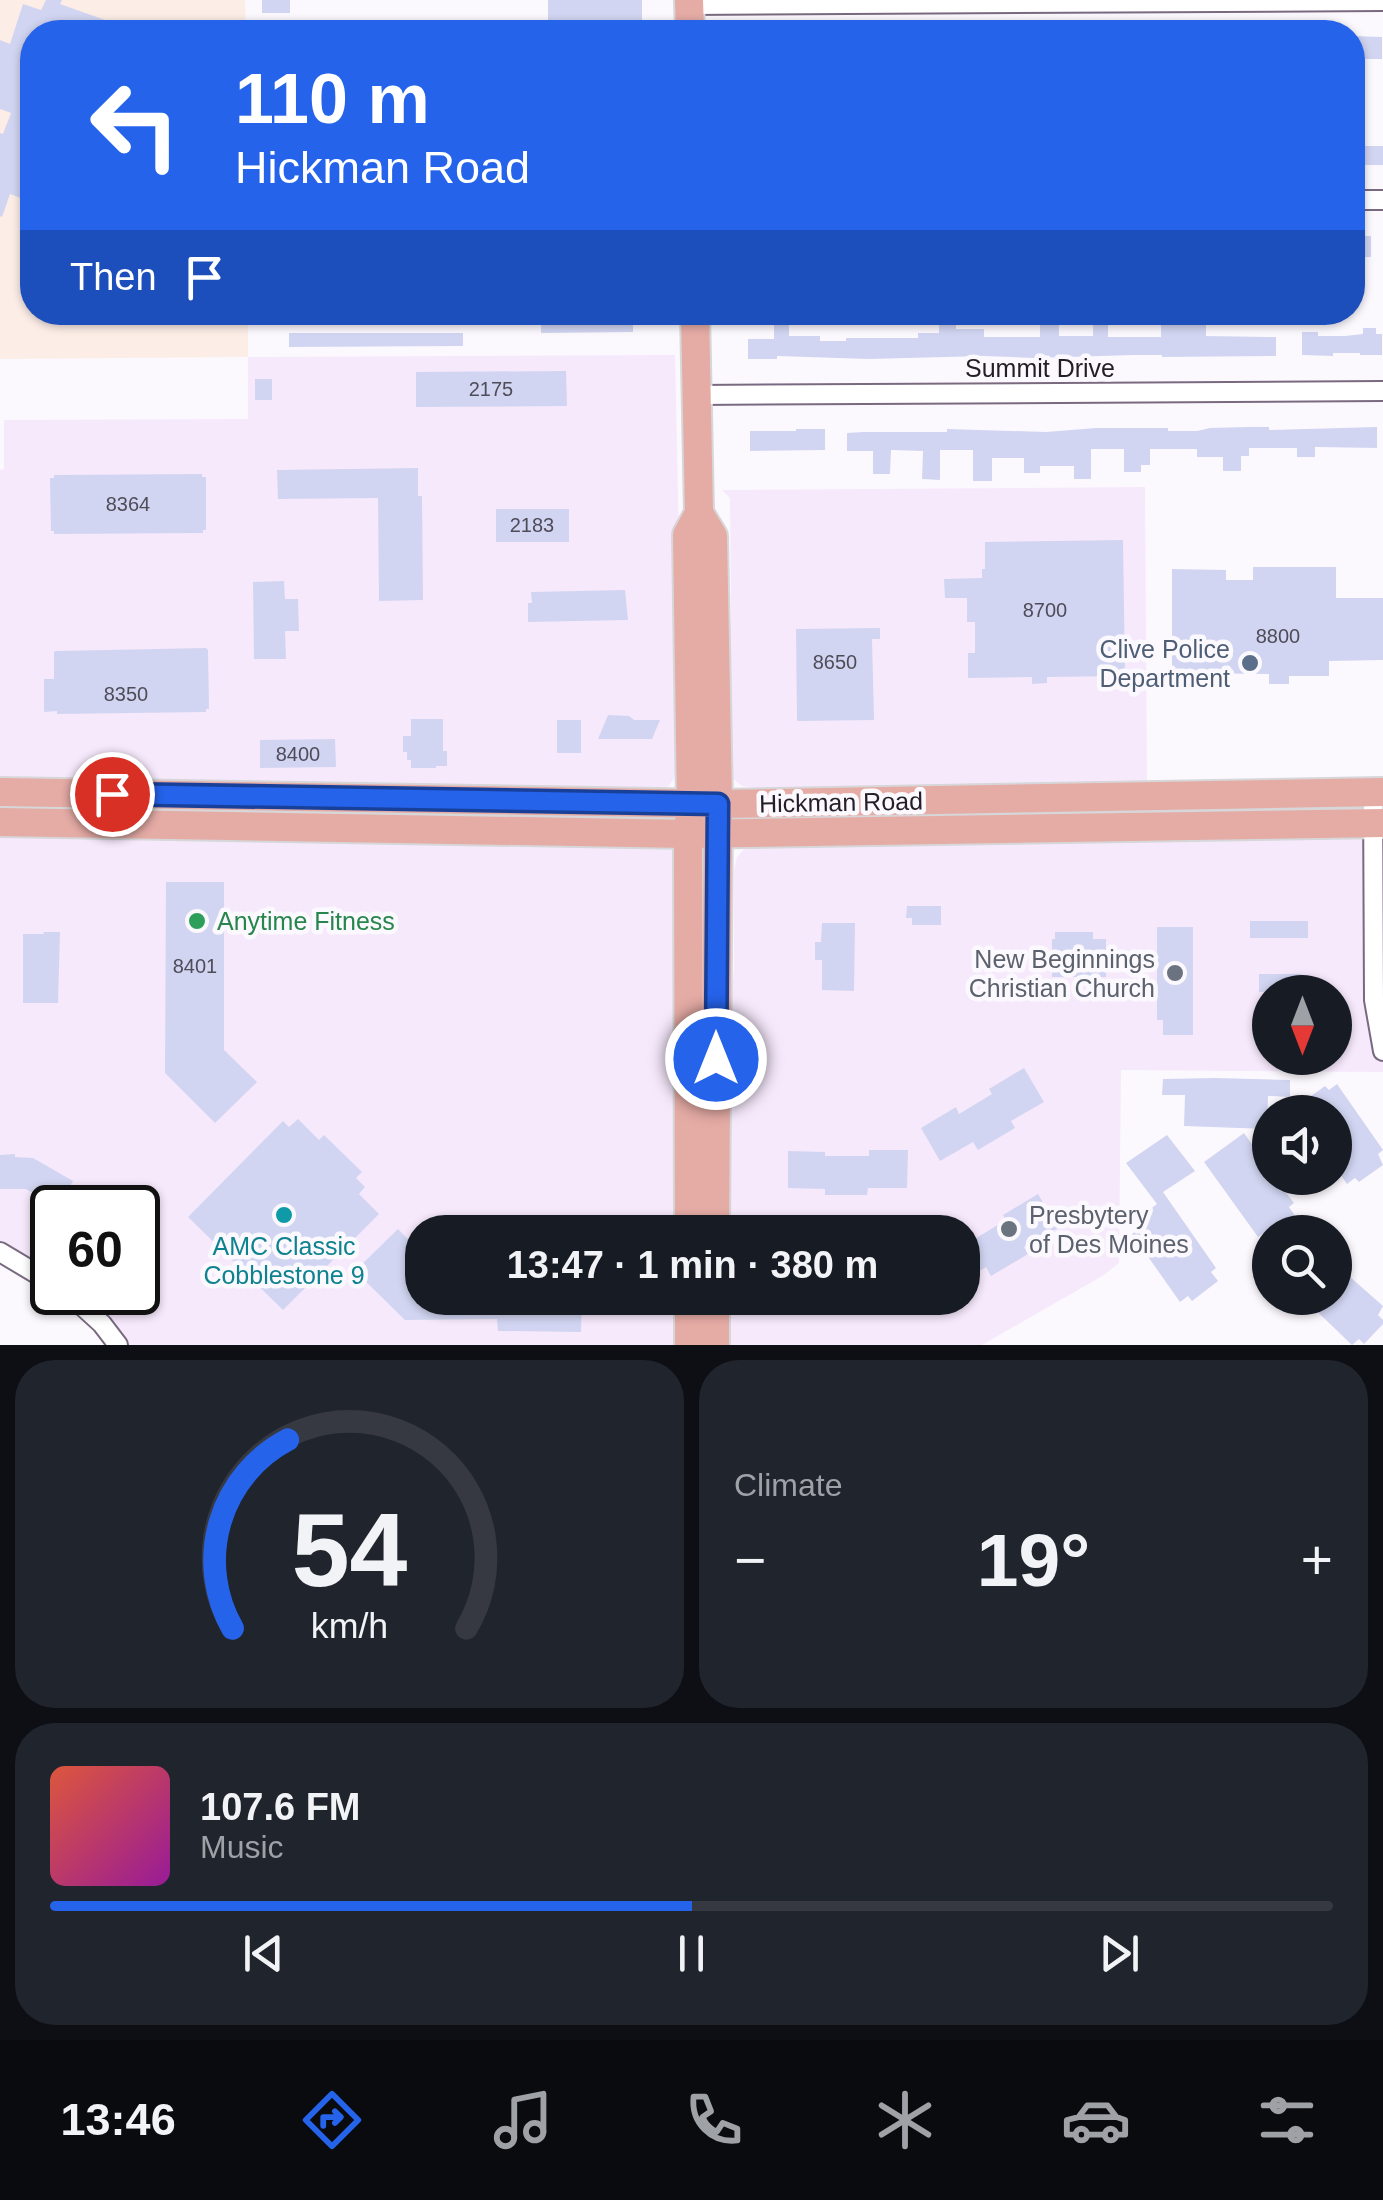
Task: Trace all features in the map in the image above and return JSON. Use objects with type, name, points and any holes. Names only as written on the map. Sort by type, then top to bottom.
[{"type":"main road","points":[[696,325],[698,512],[713,536],[705,804],[716,833],[715,1215]]},
{"type":"main road","name":"Hickman Road","points":[[0,792],[705,804],[1378,792]]},
{"type":"main road","points":[[689,1215],[688,834],[705,804]]},
{"type":"main road","name":"Hickman Road","points":[[0,822],[688,834],[1379,823]]},
{"type":"main road","points":[[689,1315],[689,1345]]},
{"type":"main road","points":[[715,1315],[715,1345]]},
{"type":"street","points":[[689,13],[1383,0]]},
{"type":"street","name":"Summit Drive","points":[[697,395],[1383,391]]},
{"type":"street","points":[[1378,792],[1374,985],[1383,1051]]},
{"type":"street","points":[[0,1252],[30,1270]]},
{"type":"street","points":[[92,1315],[118,1345]]},
{"type":"shaded area","points":[[0,0],[245,0],[246,20],[20,20],[20,325],[248,325],[248,357],[0,359]]},
{"type":"shaded area","points":[[675,355],[680,585],[675,652],[676,770],[664,791],[0,786],[0,470],[4,469],[4,420],[248,419],[248,357]]},
{"type":"shaded area","points":[[1145,487],[1147,788],[1001,792],[923,786],[753,788],[742,786],[731,777],[726,695],[731,614],[730,498],[722,490]]},
{"type":"shaded area","points":[[0,822],[688,834],[689,1215],[405,1215],[405,1315],[689,1315],[689,1345],[118,1345],[89,1315],[160,1315],[160,1185],[30,1185],[30,1270],[0,1252]]},
{"type":"shaded area","points":[[1383,831],[1383,1072],[1352,1072],[1352,975],[1252,975],[1252,1071],[1121,1070],[1119,1263],[1104,1275],[982,1345],[727,1345],[727,1315],[980,1315],[980,1215],[726,1215],[728,1029],[737,857],[746,847]]},
{"type":"building","points":[[46,0],[62,0],[60,4],[105,20],[20,20],[20,198],[10,194],[2,217],[0,133],[3,134],[11,113],[0,109],[0,40],[10,44],[23,4],[41,10]]},
{"type":"building","points":[[262,0],[290,0],[290,13],[262,13]]},
{"type":"building","points":[[548,0],[642,0],[642,20],[548,20]]},
{"type":"building","points":[[1365,36],[1382,37],[1382,59],[1365,59]]},
{"type":"building","points":[[1365,146],[1383,146],[1383,165],[1365,165]]},
{"type":"building","points":[[1365,236],[1371,236],[1371,257],[1365,257]]},
{"type":"building","points":[[541,325],[633,325],[633,332],[541,333]]},
{"type":"building","points":[[774,325],[789,325],[789,336],[820,336],[820,341],[918,338],[918,333],[939,333],[939,325],[984,329],[984,337],[1040,337],[1040,325],[1059,325],[1059,336],[1093,336],[1093,325],[1108,325],[1108,337],[1161,337],[1161,325],[1206,325],[1206,336],[1276,337],[1276,356],[748,359],[748,339],[774,339]]},
{"type":"building","points":[[1363,328],[1376,328],[1376,334],[1382,334],[1382,355],[1302,355],[1302,332],[1345,336],[1363,334]]},
{"type":"building","points":[[289,333],[463,333],[463,346],[289,347]]},
{"type":"building","points":[[566,371],[567,406],[416,407],[416,372]]},
{"type":"building","points":[[255,379],[272,379],[272,400],[255,400]]},
{"type":"building","points":[[1377,427],[1377,448],[1315,447],[1315,457],[1297,457],[1297,448],[1249,448],[1249,456],[1241,456],[1241,471],[1223,471],[1223,457],[1197,457],[1197,449],[1150,449],[1150,465],[1141,465],[1141,472],[1124,472],[1124,449],[1091,449],[1091,479],[1074,479],[1074,466],[1040,466],[1040,473],[1024,473],[1024,458],[992,458],[992,481],[973,481],[973,450],[940,450],[940,480],[922,479],[923,451],[891,450],[890,474],[873,474],[873,451],[847,451],[847,433],[863,432],[1046,432],[1096,428],[1197,431]]},
{"type":"building","points":[[825,429],[825,450],[750,451],[750,431]]},
{"type":"building","points":[[418,468],[423,600],[379,601],[378,498],[278,499],[277,470]]},
{"type":"building","points":[[54,475],[206,477],[203,533],[51,531],[50,478]]},
{"type":"building","points":[[496,509],[569,509],[569,542],[496,542]]},
{"type":"building","points":[[1123,540],[1125,676],[1047,677],[1047,683],[1032,684],[1032,677],[968,678],[968,653],[975,653],[975,622],[967,622],[967,598],[945,598],[944,579],[982,578],[985,542]]},
{"type":"building","points":[[1253,567],[1336,567],[1336,598],[1383,598],[1383,660],[1329,661],[1329,676],[1289,676],[1289,684],[1269,684],[1269,674],[1172,673],[1172,569],[1226,570],[1226,580],[1253,580]]},
{"type":"building","points":[[284,581],[285,599],[298,599],[299,631],[285,631],[286,659],[254,659],[253,582]]},
{"type":"building","points":[[625,590],[628,620],[528,622],[531,592]]},
{"type":"building","points":[[880,628],[880,639],[872,639],[874,720],[797,721],[796,629]]},
{"type":"building","points":[[206,648],[206,712],[44,712],[44,679],[54,679],[56,651]]},
{"type":"building","points":[[608,715],[660,720],[652,739],[598,739]]},
{"type":"building","points":[[411,719],[443,719],[447,766],[411,768],[407,752],[403,752],[403,736],[411,736]]},
{"type":"building","points":[[557,720],[581,720],[581,753],[557,753]]},
{"type":"building","points":[[335,739],[336,767],[260,768],[260,740]]},
{"type":"building","points":[[166,882],[224,882],[224,1050],[257,1082],[215,1123],[165,1073]]},
{"type":"building","points":[[907,906],[941,906],[941,925],[912,925],[912,918],[906,918]]},
{"type":"building","points":[[1250,921],[1308,921],[1308,938],[1250,938]]},
{"type":"building","points":[[822,923],[855,923],[854,991],[822,990],[822,960],[815,960],[815,942],[821,942]]},
{"type":"building","name":"New Beginnings Christian Church","points":[[1157,927],[1193,927],[1193,1035],[1163,1035],[1163,1020],[1157,1020]]},
{"type":"building","points":[[60,932],[58,1003],[23,1003],[23,934]]},
{"type":"building","points":[[1055,932],[1093,932],[1093,939],[1106,939],[1106,977],[1052,977],[1052,970],[1044,970],[1044,954],[1052,954]]},
{"type":"building","points":[[1024,1068],[1044,1102],[1011,1121],[1015,1128],[978,1150],[973,1142],[940,1161],[921,1128],[956,1107],[959,1114],[992,1094],[989,1089]]},
{"type":"building","points":[[1163,1079],[1290,1080],[1290,1095],[1252,1095],[1252,1128],[1184,1126],[1185,1095],[1162,1095]]},
{"type":"building","points":[[1337,1084],[1345,1095],[1312,1095],[1325,1086],[1329,1090]]},
{"type":"building","points":[[1352,1106],[1383,1150],[1378,1154],[1383,1165],[1359,1182],[1352,1180]]},
{"type":"building","name":"AMC Classic Cobblestone 9","points":[[298,1119],[319,1140],[324,1135],[362,1172],[356,1178],[365,1187],[359,1194],[379,1214],[283,1310],[188,1217],[283,1121],[289,1127]]},
{"type":"building","points":[[1244,1133],[1252,1144],[1252,1195],[1288,1195],[1294,1203],[1289,1207],[1295,1215],[1252,1215],[1252,1229],[1204,1162]]},
{"type":"building","points":[[1167,1135],[1195,1171],[1163,1192],[1216,1268],[1211,1272],[1218,1281],[1192,1301],[1188,1296],[1180,1302],[1132,1234],[1138,1229],[1133,1222],[1157,1204],[1126,1163]]},
{"type":"building","points":[[869,1150],[908,1150],[907,1188],[868,1188],[867,1195],[825,1195],[825,1189],[788,1188],[788,1151],[869,1156]]},
{"type":"building","points":[[0,1155],[33,1158],[73,1181],[71,1185],[30,1185],[30,1191],[0,1189]]},
{"type":"building","points":[[1038,1194],[1058,1228],[1024,1247],[1028,1254],[991,1276],[986,1267],[980,1271],[980,1236],[1006,1220],[1003,1215]]},
{"type":"building","points":[[398,1229],[405,1236],[405,1315],[582,1315],[581,1332],[498,1331],[497,1319],[405,1320],[355,1271]]},
{"type":"building","points":[[1352,1279],[1383,1306],[1378,1315],[1383,1324],[1364,1344],[1359,1339],[1352,1345],[1321,1315],[1352,1315]]},
{"type":"place","name":"Clive Police Department","points":[[1250,663]]},
{"type":"place","name":"Anytime Fitness","points":[[197,921]]},
{"type":"place","name":"New Beginnings Christian Church","points":[[1175,973]]},
{"type":"place","name":"AMC Classic Cobblestone 9","points":[[284,1215]]},
{"type":"place","name":"Presbytery of Des Moines","points":[[1009,1229]]},
{"type":"route","points":[[112,794],[718,804],[716,1059]]}]
